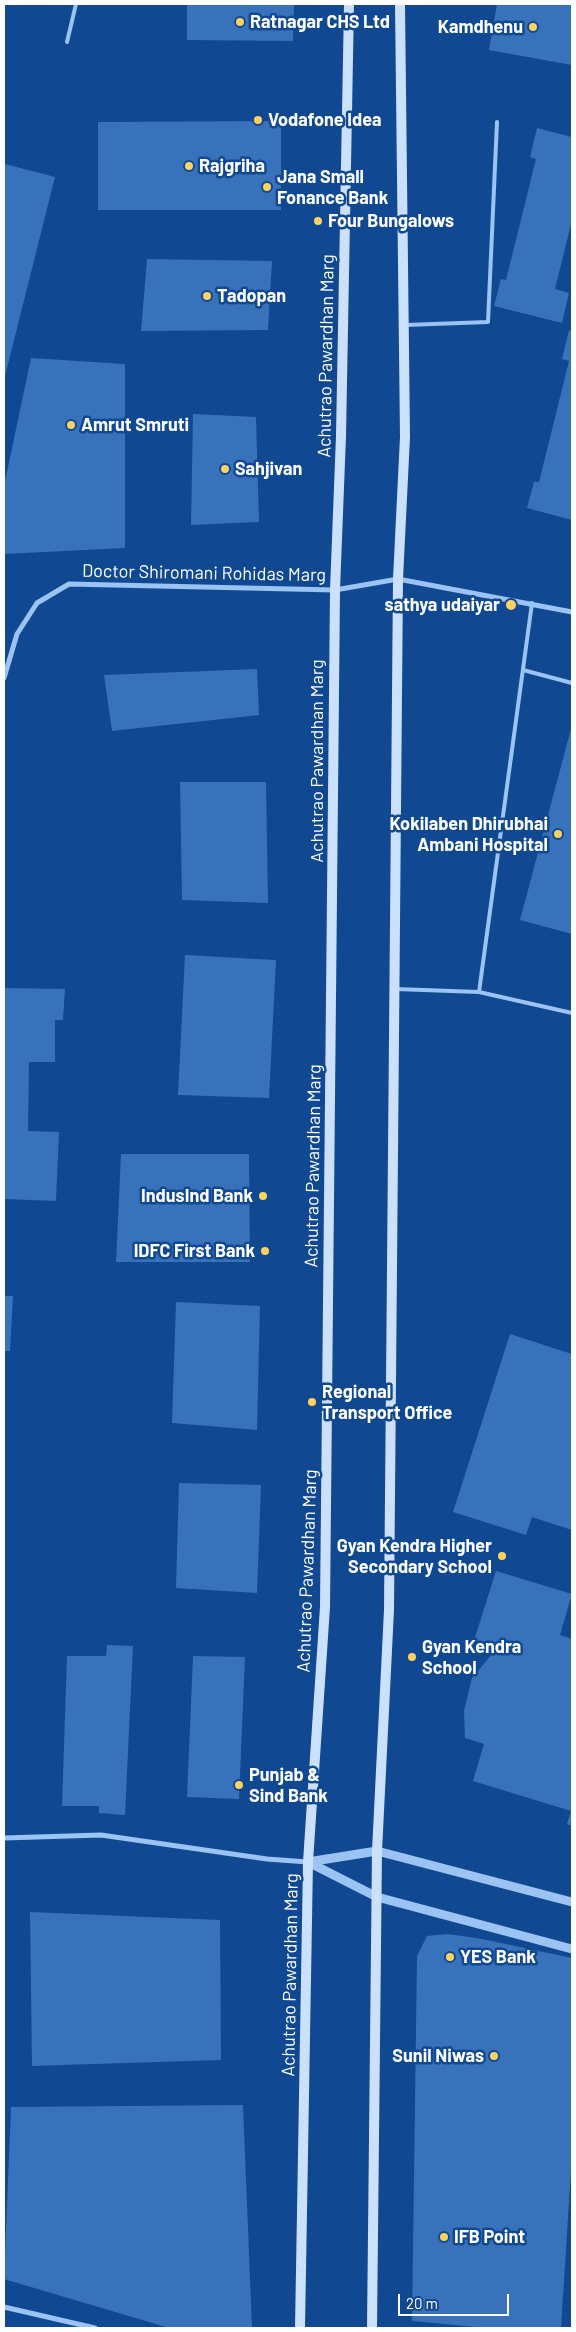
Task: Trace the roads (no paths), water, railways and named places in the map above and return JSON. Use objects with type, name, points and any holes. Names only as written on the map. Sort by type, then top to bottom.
[{"type":"main road","name":"Achutrao Pawardhan Marg","points":[[300,2328],[308,1862],[325,1607],[334,590],[342,426],[349,4]]},
{"type":"main road","points":[[372,2328],[377,1850],[389,1610],[398,579],[405,438],[400,4]]},
{"type":"street","name":"Doctor Shiromani Rohidas Marg","points":[[4,678],[17,634],[37,603],[69,584],[334,590],[398,579],[572,612]]},
{"type":"street","points":[[4,1838],[101,1835],[267,1859],[308,1862],[377,1850],[572,1902]]},
{"type":"street","points":[[308,1862],[377,1897],[572,1949]]},
{"type":"street","points":[[4,2307],[95,2328]]},
{"type":"lane","points":[[67,42],[76,4]]},
{"type":"lane","points":[[403,325],[488,322],[497,122]]},
{"type":"lane","points":[[479,992],[532,603]]},
{"type":"lane","points":[[523,670],[572,683]]},
{"type":"lane","points":[[395,989],[479,992],[572,1013]]},
{"type":"place","name":"Ratnagar CHS Ltd","points":[[240,22]]},
{"type":"place","name":"Kamdhenu","points":[[533,27]]},
{"type":"place","name":"Vodafone Idea","points":[[258,120]]},
{"type":"place","name":"Rajgriha","points":[[189,166]]},
{"type":"place","name":"Jana Small Fonance Bank","points":[[267,187]]},
{"type":"place","name":"Four Bungalows","points":[[318,221]]},
{"type":"place","name":"Tadopan","points":[[207,296]]},
{"type":"place","name":"Amrut Smruti","points":[[71,425]]},
{"type":"place","name":"Sahjivan","points":[[225,469]]},
{"type":"place","name":"sathya udaiyar","points":[[511,605]]},
{"type":"place","name":"Kokilaben Dhirubhai Ambani Hospital","points":[[558,834]]},
{"type":"place","name":"IndusInd Bank","points":[[263,1196]]},
{"type":"place","name":"IDFC First Bank","points":[[265,1251]]},
{"type":"place","name":"Regional Transport Office","points":[[312,1402]]},
{"type":"place","name":"Gyan Kendra Higher Secondary School","points":[[502,1556]]},
{"type":"place","name":"Gyan Kendra School","points":[[412,1657]]},
{"type":"place","name":"Punjab & Sind Bank","points":[[239,1785]]},
{"type":"place","name":"YES Bank","points":[[450,1957]]},
{"type":"place","name":"Sunil Niwas","points":[[494,2056]]},
{"type":"place","name":"IFB Point","points":[[444,2237]]}]
